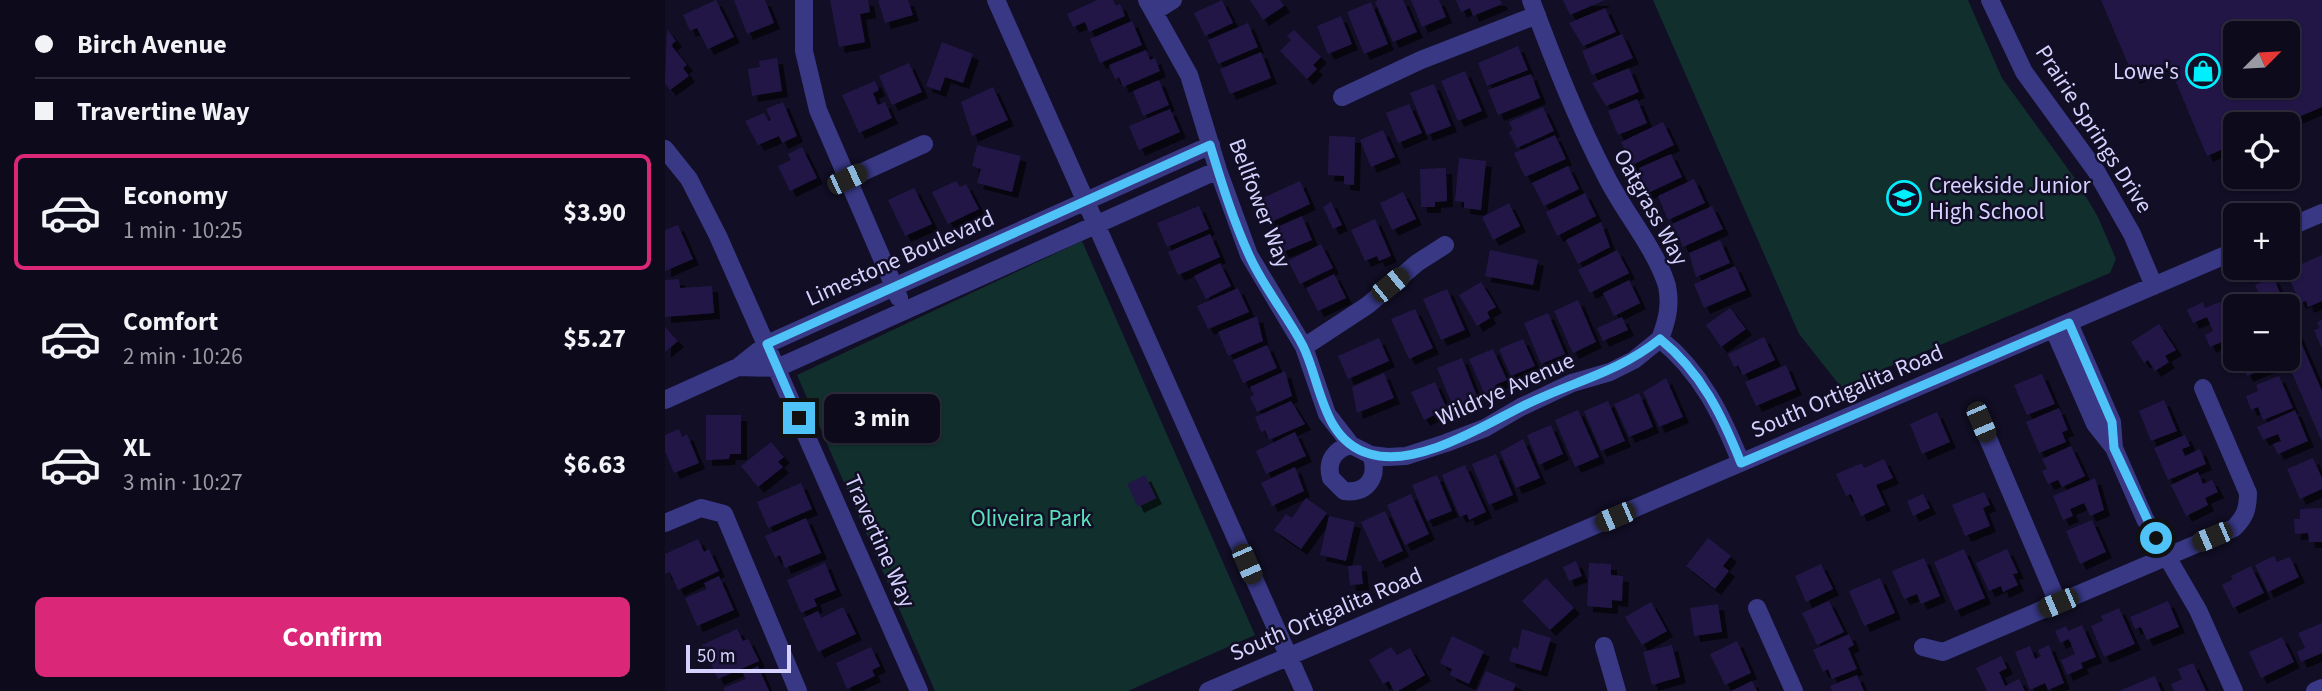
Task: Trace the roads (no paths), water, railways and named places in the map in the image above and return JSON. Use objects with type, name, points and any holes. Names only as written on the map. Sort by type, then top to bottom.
[{"type":"street","points":[[804,0],[804,51],[818,110],[904,311]]},
{"type":"street","points":[[996,0],[1304,691]]},
{"type":"street","points":[[1150,6],[1173,0]]},
{"type":"street","name":"Prairie Springs Drive","points":[[1990,0],[2024,72],[2102,181],[2132,234],[2154,286]]},
{"type":"street","name":"Bellfower Way","points":[[1150,6],[1189,75],[1218,170],[1249,255],[1304,347],[1327,415],[1361,450]]},
{"type":"street","points":[[1342,97],[1534,7]]},
{"type":"street","name":"Oatgrass Way","points":[[1534,7],[1581,126],[1607,179],[1661,271],[1669,300],[1667,321],[1660,339]]},
{"type":"street","points":[[847,179],[924,144]]},
{"type":"street","name":"Limestone Boulevard","points":[[665,400],[738,367],[767,344],[1210,145]]},
{"type":"street","name":"Travertine Way","points":[[665,149],[689,179],[767,344],[919,691]]},
{"type":"street","name":"Limestone Boulevard","points":[[738,367],[777,368],[1218,170]]},
{"type":"street","points":[[2300,222],[2322,213]]},
{"type":"street","points":[[1304,347],[1369,305],[1417,262],[1445,246]]},
{"type":"street","name":"South Ortigalita Road","points":[[1208,691],[2223,256]]},
{"type":"street","points":[[2061,326],[2095,424],[2114,448],[2145,519],[2198,610],[2234,691]]},
{"type":"street","points":[[1660,339],[1679,354],[1704,384],[1723,418],[1741,463]]},
{"type":"street","name":"Wildrye Avenue","points":[[1361,450],[1406,456],[1485,428],[1521,407],[1572,383],[1610,372],[1633,360],[1660,339]]},
{"type":"street","points":[[1923,647],[1943,652],[2234,528],[2246,512],[2248,493],[2203,388]]},
{"type":"street","points":[[1981,422],[2058,603]]},
{"type":"street","points":[[665,523],[701,508],[724,514],[798,691]]},
{"type":"street","points":[[1757,608],[1794,691]]},
{"type":"street","points":[[1604,646],[1616,691]]},
{"type":"street","points":[[2315,691],[2322,688]]},
{"type":"place","name":"Lowe's","points":[[2203,71]]},
{"type":"place","name":"Creekside Junior High School","points":[[1904,198]]},
{"type":"park label","name":"Oliveira Park","points":[[1031,518]]}]
